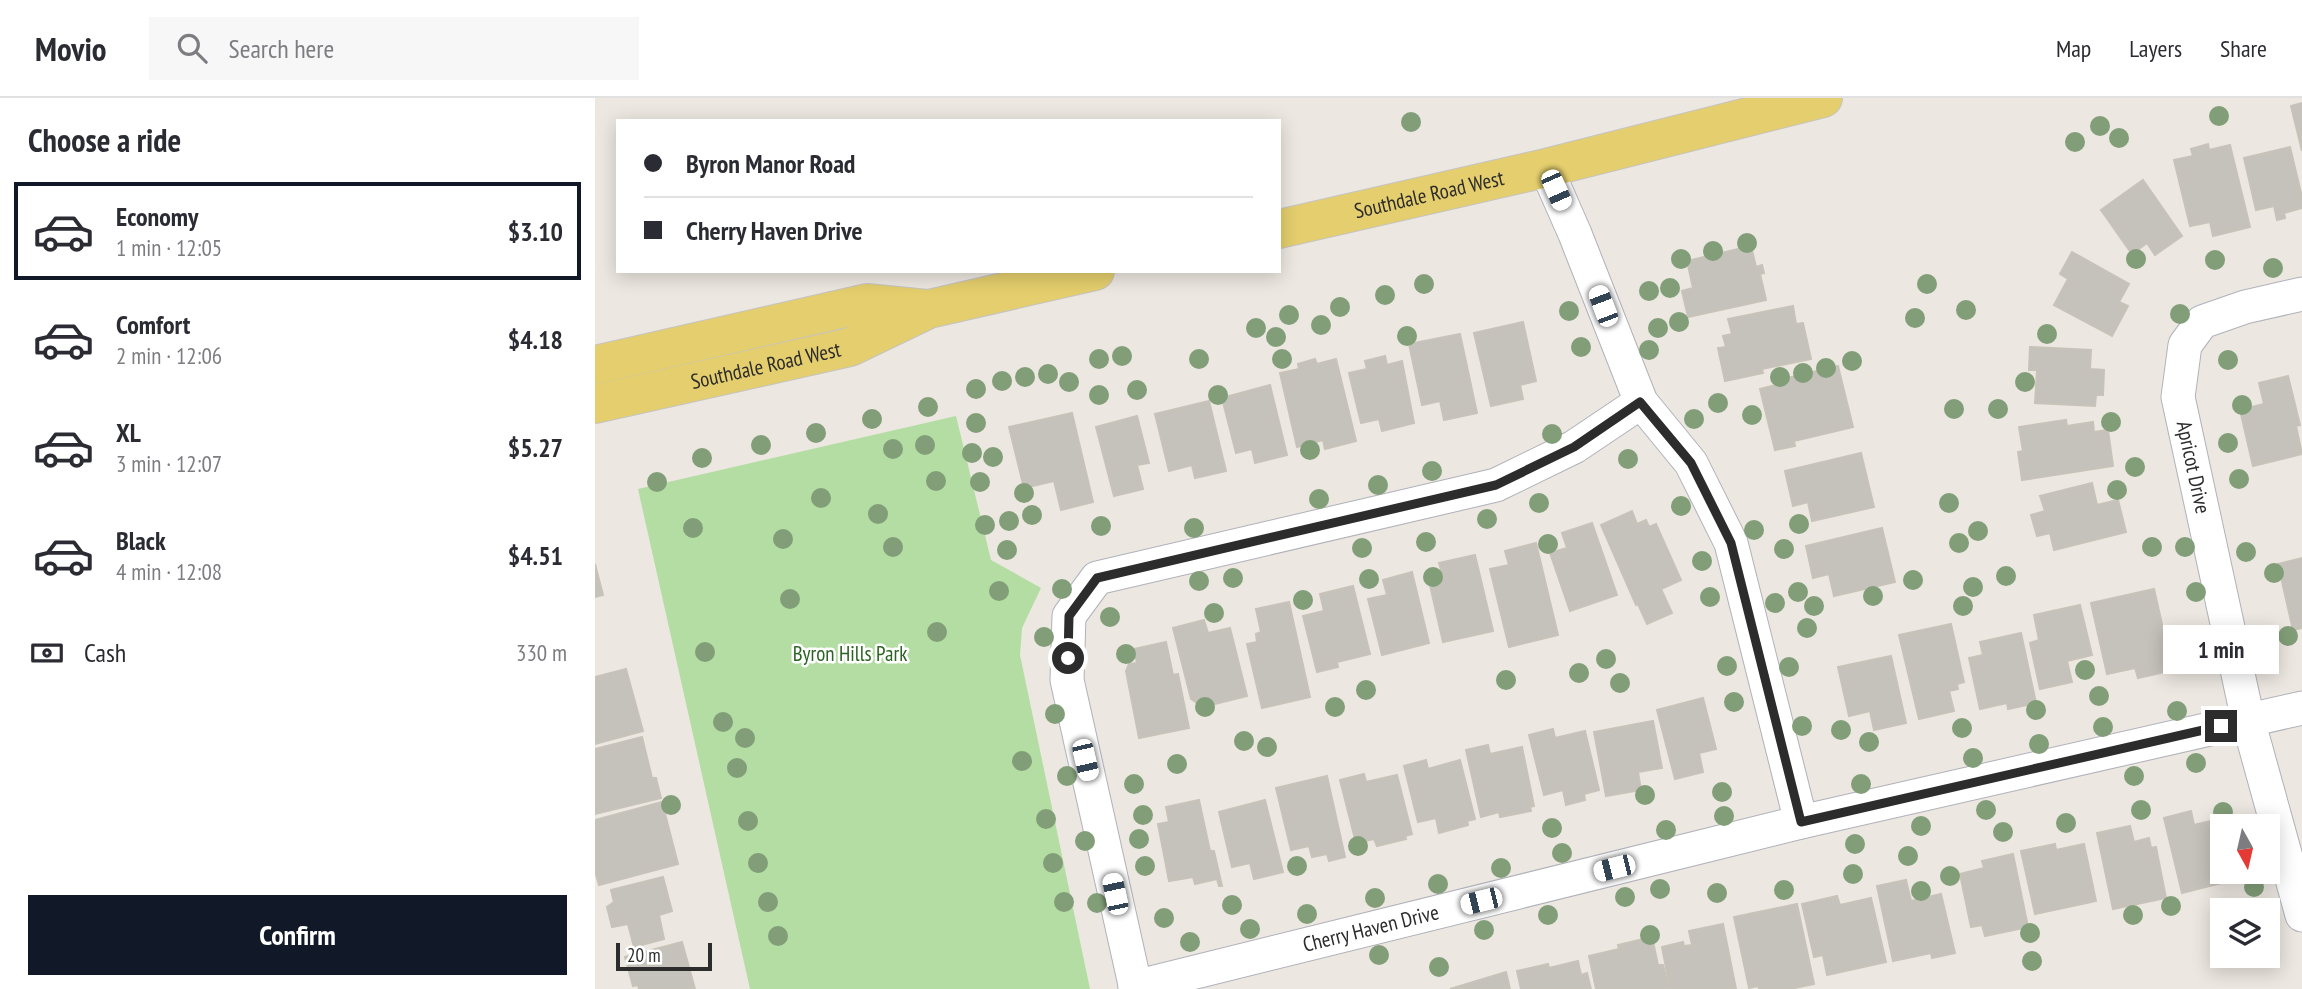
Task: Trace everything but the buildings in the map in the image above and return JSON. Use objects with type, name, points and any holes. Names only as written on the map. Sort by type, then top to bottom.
[{"type":"main road","name":"Southdale Road West","points":[[1281,229],[1546,168],[1823,98]]},
{"type":"main road","name":"Southdale Road West","points":[[595,404],[851,346],[929,309],[1086,273]]},
{"type":"main road","name":"Southdale Road West","points":[[595,365],[867,303],[929,309]]},
{"type":"street","points":[[1546,168],[1576,234],[1640,402],[1691,463],[1731,543],[1801,822]]},
{"type":"street","name":"Apricot Drive","points":[[2302,294],[2245,307],[2202,322],[2185,345],[2178,397],[2248,720],[2302,915]]},
{"type":"street","points":[[1135,988],[1067,680],[1069,616],[1097,578],[1496,485],[1574,447],[1640,402]]},
{"type":"street","name":"Cherry Haven Drive","points":[[1135,988],[1801,822],[2302,708]]},
{"type":"green space","name":"Byron Hills Park","points":[[956,416],[991,560],[1041,588],[1022,628],[1020,655],[1090,989],[750,989],[638,489]]},
{"type":"route","points":[[1068,658],[1069,616],[1097,578],[1496,485],[1574,447],[1640,402],[1691,463],[1731,543],[1801,822],[2221,726]]}]
